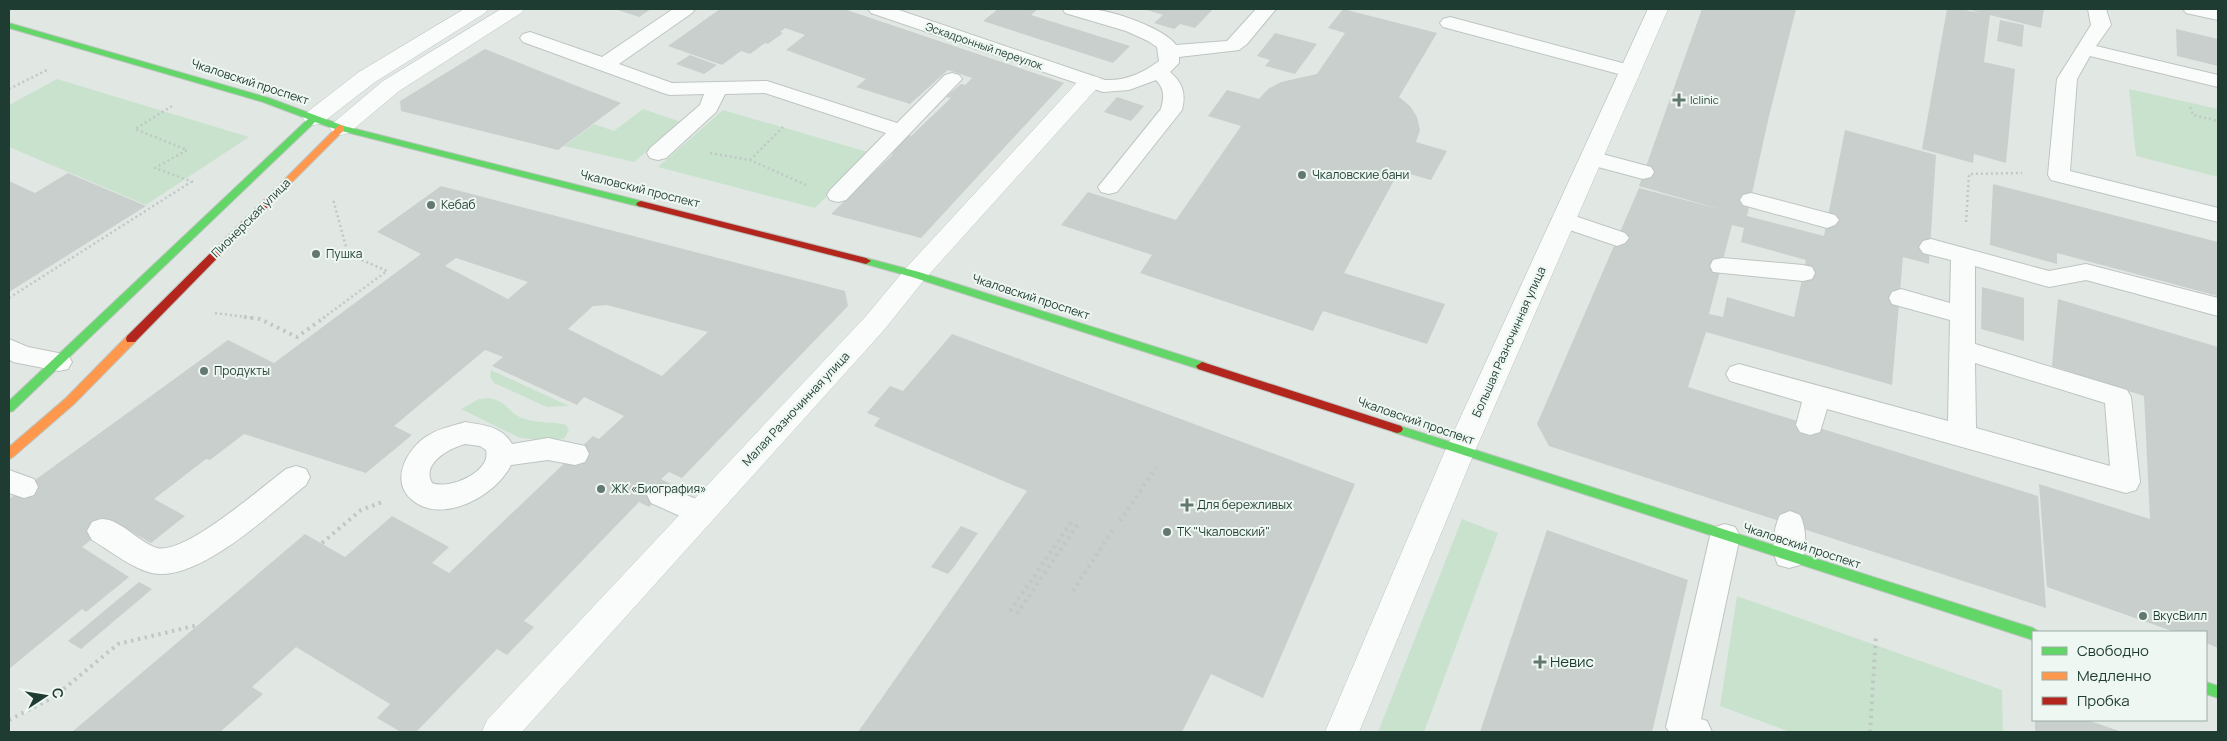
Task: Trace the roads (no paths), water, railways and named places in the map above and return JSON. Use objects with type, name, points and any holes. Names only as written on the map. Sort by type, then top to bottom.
[{"type":"street","points":[[9,408],[314,118],[367,77],[478,9]]},
{"type":"street","name":"Пионерская улица","points":[[9,454],[70,401],[341,128],[391,86],[514,9]]},
{"type":"street","name":"Большая Разночинная улица","points":[[1342,732],[1460,451],[1658,9]]},
{"type":"street","name":"Чкаловский проспект","points":[[9,25],[166,69],[266,100],[341,128],[915,274],[2032,634]]},
{"type":"street","name":"Малая Разночинная улица","points":[[498,732],[875,323],[915,274],[1090,82]]},
{"type":"lane","points":[[604,65],[685,9]]},
{"type":"lane","name":"Эскадронный переулок","points":[[878,9],[1090,82],[1114,88],[1126,86],[1158,72]]},
{"type":"lane","points":[[1072,9],[1145,32],[1162,41],[1170,52],[1169,63],[1158,72],[1173,87],[1175,98],[1171,110],[1109,187]]},
{"type":"lane","points":[[1170,52],[1232,46],[1240,40],[1266,9]]},
{"type":"lane","points":[[2097,9],[2100,26],[2067,79],[2059,175],[2218,215]]},
{"type":"lane","points":[[2193,9],[2218,14]]},
{"type":"lane","points":[[1450,23],[1630,71]]},
{"type":"lane","points":[[530,38],[670,89],[767,87],[902,131]]},
{"type":"lane","points":[[2084,49],[2218,81]]},
{"type":"lane","points":[[838,195],[952,79]]},
{"type":"lane","points":[[658,153],[709,108],[717,88]]},
{"type":"lane","points":[[1591,158],[1643,172]]},
{"type":"lane","points":[[1751,200],[1827,220]]},
{"type":"lane","points":[[1563,220],[1617,238]]},
{"type":"lane","points":[[1931,247],[2049,279],[2086,272],[2218,307]]},
{"type":"lane","points":[[1962,435],[1963,255]]},
{"type":"lane","points":[[1722,266],[1803,272]]},
{"type":"lane","points":[[1901,298],[1964,315]]},
{"type":"lane","points":[[9,348],[22,355],[59,362]]},
{"type":"lane","points":[[1739,374],[2126,482],[2118,396],[1963,350]]},
{"type":"lane","points":[[1810,425],[1817,396]]},
{"type":"lane","points":[[465,433],[480,433],[492,437],[499,446],[501,456],[497,468],[487,479],[474,489],[458,495],[441,497],[428,494],[417,488],[413,478],[416,466],[423,455],[435,444],[465,433]]},
{"type":"lane","points":[[501,456],[548,449],[575,454]]},
{"type":"lane","points":[[102,532],[154,561],[183,558],[209,544],[296,477]]},
{"type":"lane","points":[[661,495],[700,514]]},
{"type":"lane","points":[[1789,556],[1790,523]]},
{"type":"lane","points":[[1695,732],[1683,727],[1724,536]]},
{"type":"place","name":"Iclinic","points":[[1679,100]]},
{"type":"place","name":"Чкаловские бани","points":[[1302,175]]},
{"type":"place","name":"Кебаб","points":[[431,205]]},
{"type":"place","name":"Пушка","points":[[316,254]]},
{"type":"place","name":"Продукты","points":[[204,371]]},
{"type":"place","name":"ЖК «Биография»","points":[[601,489]]},
{"type":"place","name":"Для бережливых","points":[[1187,505]]},
{"type":"place","name":"ТК \"Чкаловский\"","points":[[1167,532]]},
{"type":"place","name":"ВкусВилл","points":[[2143,616]]},
{"type":"place","name":"Невис","points":[[1540,662]]}]
